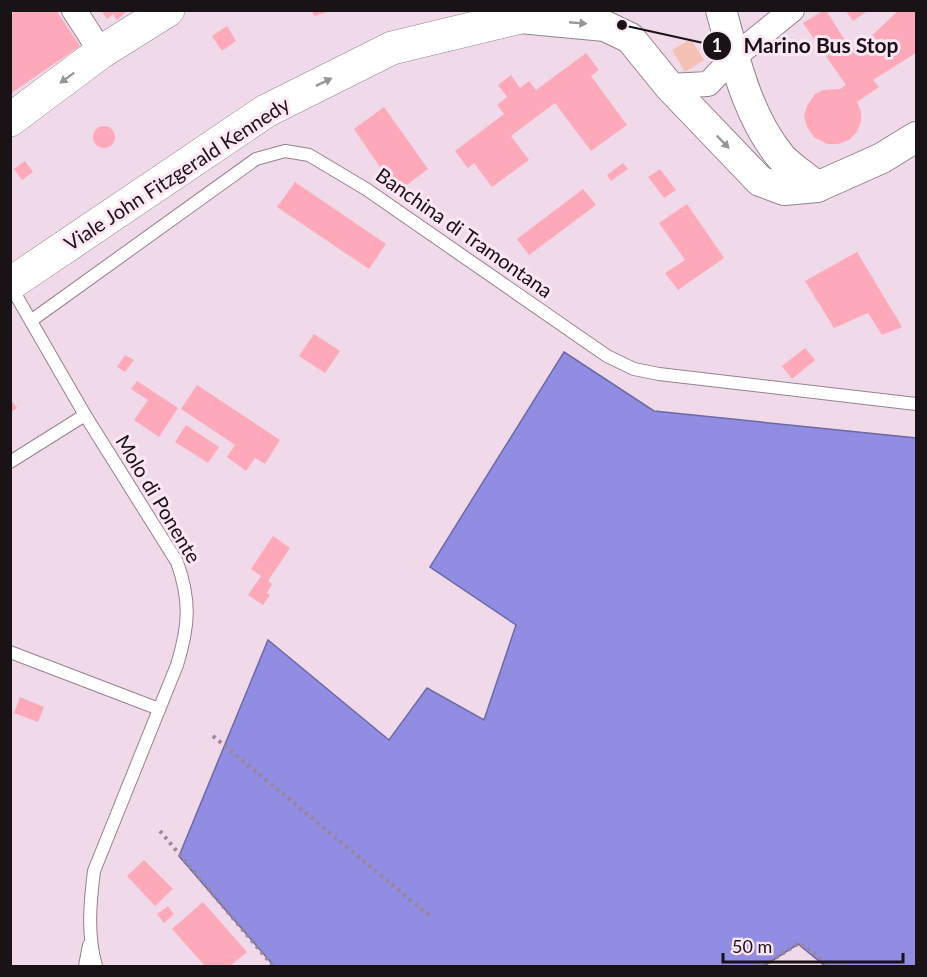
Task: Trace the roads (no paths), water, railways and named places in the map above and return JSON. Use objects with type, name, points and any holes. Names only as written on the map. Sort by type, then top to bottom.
[{"type":"main road","points":[[10,120],[101,52],[168,10]]},
{"type":"main road","name":"Viale John Fitzgerald Kennedy","points":[[10,284],[266,111],[392,48],[534,14]]},
{"type":"street","points":[[74,10],[101,52]]},
{"type":"street","points":[[721,10],[734,57],[754,114],[782,157],[817,187]]},
{"type":"street","points":[[669,86],[708,84],[734,57],[792,10]]},
{"type":"street","points":[[534,14],[605,26],[630,38],[669,86],[760,182],[784,190],[817,187],[882,158],[916,137]]},
{"type":"lane","name":"Banchina di Tramontana","points":[[32,320],[256,159],[285,151],[309,155],[366,189],[607,356],[634,369],[659,374],[916,404]]},
{"type":"lane","name":"Molo di Ponente","points":[[10,284],[85,415],[177,562],[186,586],[188,613],[185,639],[177,665],[94,871],[90,904],[91,935],[96,966]]},
{"type":"lane","points":[[10,462],[85,415]]},
{"type":"lane","points":[[10,652],[159,709]]},
{"type":"lane","name":"Molo di Ponente","points":[[85,966],[91,935]]},
{"type":"place","name":"Marino Bus Stop","points":[[622,25]]}]
